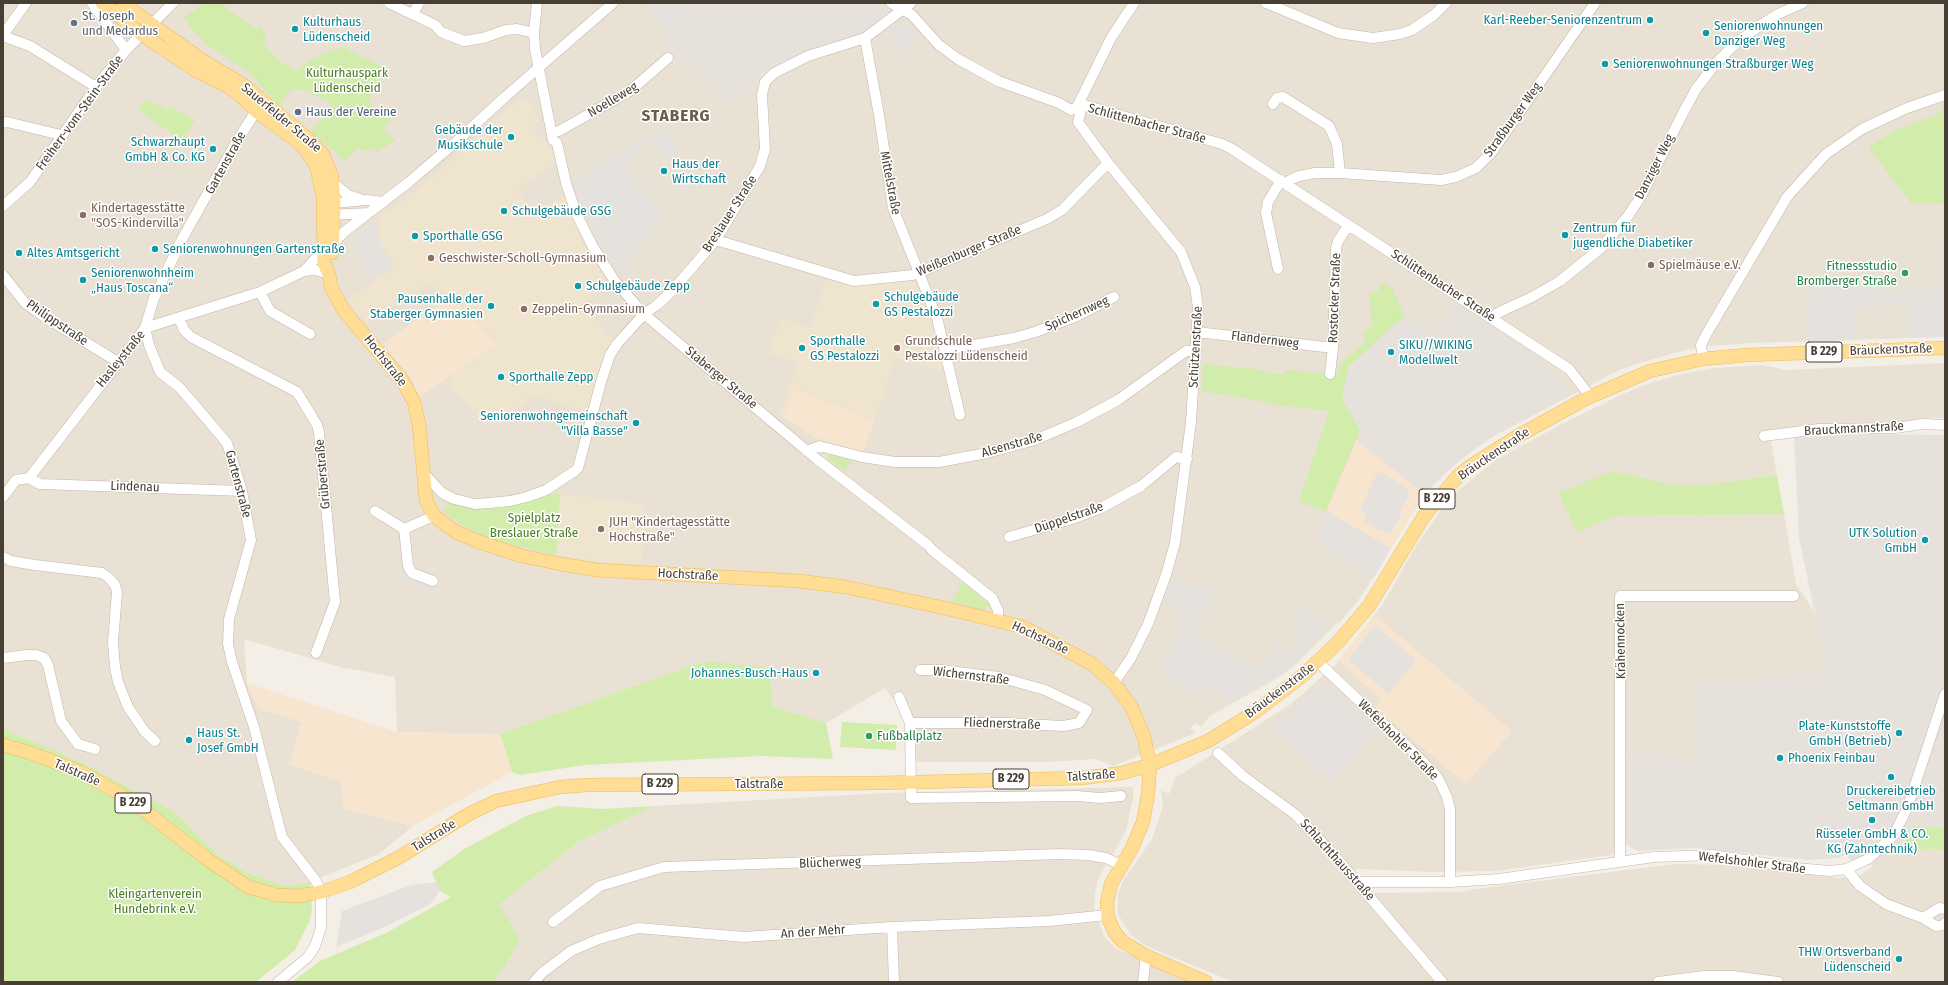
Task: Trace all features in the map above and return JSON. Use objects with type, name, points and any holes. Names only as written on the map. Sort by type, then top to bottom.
[{"type":"main road","name":"Sauerfelder Straße","points":[[102,3],[141,34],[195,70],[229,87],[241,96],[256,111],[303,146],[316,164],[323,196],[330,211]]},
{"type":"main road","name":"Sauerfelder Straße","points":[[122,3],[202,60],[245,86],[307,138],[323,154],[333,183],[328,247]]},
{"type":"main road","name":"Hochstraße","points":[[328,247],[331,288],[338,304],[407,386],[414,402],[419,424],[426,500],[434,516],[456,532],[504,551],[548,562],[597,570],[672,575],[760,578],[829,585],[998,620],[1023,627],[1092,664],[1114,683],[1127,700],[1141,727],[1150,765],[1149,788],[1143,822],[1138,836],[1121,865],[1108,895],[1107,914]]},
{"type":"main road","name":"Bräuckenstraße","points":[[1150,765],[1197,746],[1224,732],[1255,712],[1318,662],[1338,642],[1369,606],[1424,516],[1457,477],[1469,467],[1518,436],[1590,396],[1650,371],[1703,359],[1747,355],[1945,348]]},
{"type":"main road","name":"Talstraße","points":[[3,745],[28,752],[81,772],[115,791],[145,811],[207,859],[248,887],[277,895],[299,896],[321,892],[340,886],[398,858],[467,815],[496,801],[560,787],[586,784],[910,782],[1082,778],[1118,774],[1150,765]]},
{"type":"main road","points":[[1107,914],[1115,933],[1123,942],[1146,956],[1206,982]]},
{"type":"street","points":[[26,3],[3,36],[30,46],[96,87]]},
{"type":"street","points":[[92,3],[126,50]]},
{"type":"street","name":"Freiherr-vom-Stein-Straße","points":[[3,206],[30,182],[61,135],[96,87],[126,50],[173,3]]},
{"type":"street","points":[[389,3],[435,25],[441,32],[464,41],[483,38],[506,30],[517,29],[534,33]]},
{"type":"street","points":[[413,14],[419,3]]},
{"type":"street","points":[[537,3],[534,33],[538,68]]},
{"type":"street","points":[[328,247],[344,232],[384,202],[457,141],[613,3]]},
{"type":"street","name":"Schlittenbacher Straße","points":[[891,3],[912,15],[939,45],[958,59],[998,81],[1059,103],[1071,110],[1084,105],[1222,144],[1569,369],[1590,396]]},
{"type":"street","name":"Breslauer Straße","points":[[423,472],[442,493],[465,502],[482,504],[510,501],[546,490],[578,468],[600,382],[610,355],[617,344],[644,314],[657,305],[671,292],[716,240],[762,162],[765,149],[762,95],[765,82],[774,73],[808,56],[865,38],[911,3]]},
{"type":"street","name":"Schützenstraße","points":[[1114,683],[1137,648],[1166,575],[1178,525],[1187,459],[1197,332],[1198,295],[1181,252],[1108,163],[1078,122],[1081,111],[1078,105],[1111,38],[1134,3]]},
{"type":"street","points":[[1266,3],[1338,33],[1372,38],[1396,35],[1412,30],[1434,15],[1446,3]]},
{"type":"street","name":"Straßburger Weg","points":[[1284,183],[1306,174],[1340,173],[1441,180],[1460,175],[1476,168],[1492,152],[1595,3]]},
{"type":"street","name":"Danziger Weg","points":[[1493,319],[1496,314],[1506,308],[1560,281],[1602,247],[1628,216],[1641,196],[1684,110],[1696,89],[1716,63],[1733,46],[1755,29],[1778,14],[1803,3]]},
{"type":"street","name":"Mittelstraße","points":[[865,38],[879,115],[893,208],[937,318],[960,415]]},
{"type":"street","name":"Noelleweg","points":[[552,133],[559,131],[630,91],[668,58]]},
{"type":"street","name":"Staberger Straße","points":[[538,68],[553,140],[557,143],[566,183],[576,213],[593,247],[614,280],[644,314],[807,451],[928,544],[932,550],[992,598],[998,610],[998,620]]},
{"type":"street","points":[[1703,359],[1701,345],[1707,333],[1787,197],[1826,154],[1860,130],[1907,108],[1945,95]]},
{"type":"street","points":[[1273,104],[1278,98],[1283,97],[1329,126],[1337,144],[1340,173]]},
{"type":"street","name":"Gartenstraße","points":[[256,111],[181,242],[154,298],[145,328],[148,345],[160,372],[179,387],[227,443],[242,491],[251,540],[229,619],[228,644],[232,662],[254,727],[282,837],[316,881],[321,892]]},
{"type":"street","points":[[3,123],[7,122],[61,135]]},
{"type":"street","name":"Weißenburger Straße","points":[[716,240],[854,281],[918,273],[1046,219],[1062,210],[1108,163]]},
{"type":"street","points":[[333,183],[348,195],[366,200],[384,202]]},
{"type":"street","points":[[1278,269],[1266,213],[1268,202],[1284,183]]},
{"type":"street","points":[[330,211],[366,200]]},
{"type":"street","points":[[330,211],[369,213]]},
{"type":"street","name":"Rostocker Straße","points":[[1330,374],[1333,348],[1336,248],[1338,241],[1348,226]]},
{"type":"street","name":"Hasleystraße","points":[[3,497],[16,480],[29,478],[145,328],[260,292],[304,271],[328,247]]},
{"type":"street","name":"Hasleystraße","points":[[304,271],[316,270],[329,274]]},
{"type":"street","name":"Philippstraße","points":[[3,275],[25,303],[42,316],[118,362]]},
{"type":"street","points":[[260,292],[270,311],[310,334]]},
{"type":"street","name":"Spichernweg","points":[[945,350],[1014,338],[1035,332],[1075,317],[1114,297]]},
{"type":"street","name":"Grüberstraße","points":[[179,318],[184,330],[190,337],[297,392],[317,425],[319,432],[336,602],[316,653]]},
{"type":"street","name":"Flandernweg","points":[[1197,332],[1333,348]]},
{"type":"street","name":"Alsenstraße","points":[[807,451],[819,446],[862,457],[895,462],[939,462],[987,453],[1035,440],[1082,419],[1118,400],[1141,385],[1186,351],[1196,351]]},
{"type":"street","name":"Brauckmannstraße","points":[[1764,436],[1819,429],[1895,428],[1922,424],[1945,425]]},
{"type":"street","name":"Düppelstraße","points":[[1009,537],[1072,519],[1106,506],[1148,481],[1176,457],[1187,459]]},
{"type":"street","name":"Lindenau","points":[[29,478],[40,484],[242,491]]},
{"type":"street","points":[[375,511],[404,529]]},
{"type":"street","points":[[404,529],[434,516]]},
{"type":"street","points":[[404,529],[408,566],[412,573],[433,581]]},
{"type":"street","points":[[3,558],[11,561],[35,565],[102,573],[115,585],[117,592],[113,642],[118,682],[128,707],[145,732],[155,741]]},
{"type":"street","name":"Krähennocken","points":[[1620,861],[1620,596],[1794,596]]},
{"type":"street","points":[[3,658],[36,654],[44,658],[48,665],[61,721],[78,744],[95,750]]},
{"type":"street","name":"Wefelshohler Straße","points":[[1318,662],[1408,747],[1435,774],[1440,782],[1447,797],[1450,809],[1450,882]]},
{"type":"street","name":"Wichernstraße","points":[[920,670],[940,670],[999,677],[1045,690],[1087,710]]},
{"type":"street","name":"Wefelshohler Straße","points":[[1357,882],[1450,882],[1499,879],[1654,856],[1713,855],[1808,869],[1830,871],[1846,869],[1868,859],[1894,835],[1908,806],[1945,694]]},
{"type":"street","points":[[899,697],[910,723],[910,782]]},
{"type":"street","name":"Fliednerstraße","points":[[910,723],[1007,723],[1063,726],[1079,723],[1087,710]]},
{"type":"street","name":"Schlachthausstraße","points":[[1218,753],[1243,776],[1296,815],[1333,854],[1442,982]]},
{"type":"street","name":"Talstraße","points":[[910,782],[911,798],[1077,796],[1100,798],[1121,796]]},
{"type":"street","name":"Blücherweg","points":[[553,922],[600,886],[664,867],[1053,854],[1088,855],[1106,858],[1121,865]]},
{"type":"street","points":[[1846,869],[1860,886],[1886,904],[1923,918],[1936,926],[1944,925],[1945,923]]},
{"type":"street","points":[[278,982],[308,957],[315,946],[321,928],[321,892]]},
{"type":"street","points":[[1923,918],[1939,908],[1945,909]]},
{"type":"street","name":"An der Mehr","points":[[534,982],[542,973],[571,951],[599,939],[638,928],[744,937],[892,927],[1049,921],[1107,914]]},
{"type":"street","points":[[892,927],[894,982]]},
{"type":"street","points":[[1143,982],[1146,956]]},
{"type":"street","points":[[1658,982],[1704,976],[1733,976],[1778,982]]},
{"type":"shaded area","points":[[3,3],[698,3],[659,37],[715,94],[757,78],[782,62],[887,10],[875,3],[1945,3],[1945,337],[1750,343],[1712,346],[1682,351],[1619,370],[1488,439],[1449,469],[1415,507],[1374,577],[1356,603],[1339,623],[1338,622],[1293,667],[1274,680],[1210,716],[1201,727],[1196,723],[1190,728],[1196,733],[1113,766],[1097,759],[1046,762],[912,762],[908,720],[885,688],[826,723],[773,708],[705,661],[500,734],[397,732],[395,677],[344,668],[244,639],[247,683],[258,708],[302,722],[290,764],[341,782],[344,809],[413,826],[379,854],[310,882],[286,886],[246,872],[218,854],[173,811],[87,765],[3,728]]},
{"type":"shaded area","points":[[644,3],[698,3],[666,31]]},
{"type":"shaded area","points":[[698,3],[875,3],[887,10],[887,14],[861,35],[809,50],[782,62],[763,73],[727,107],[659,37]]},
{"type":"shaded area","points":[[897,22],[902,27],[907,23],[920,38],[902,54],[891,38],[896,33],[893,35],[888,29]]},
{"type":"shaded area","points":[[522,98],[531,103],[539,120],[534,127],[535,134],[546,140],[554,155],[556,163],[518,190],[539,217],[563,192],[584,246],[607,283],[584,304],[613,340],[606,352],[589,409],[587,408],[586,412],[533,395],[501,425],[497,419],[485,424],[452,388],[450,376],[496,344],[478,323],[430,282],[367,324],[347,300],[374,282],[350,237],[405,199],[474,141],[492,121],[517,100]]},
{"type":"shaded area","points":[[661,128],[683,148],[669,161],[650,142],[645,147],[642,145],[632,155],[635,160],[624,170],[638,187],[641,184],[646,190],[644,193],[664,214],[618,275],[594,231],[572,182]]},
{"type":"shaded area","points":[[377,219],[379,241],[396,266],[372,279],[350,237]]},
{"type":"shaded area","points":[[1939,250],[1945,250],[1945,337],[1908,338],[1906,304],[1855,307],[1856,340],[1809,341],[1806,293],[1828,284],[1857,282],[1858,285],[1878,285],[1879,292],[1941,288]]},
{"type":"shaded area","name":"Grundschule Pestalozzi Lüdenscheid","points":[[827,278],[853,286],[915,280],[933,317],[945,371],[893,358],[883,399],[874,421],[794,389],[783,417],[780,414],[797,363],[768,353],[781,317],[809,328]]},
{"type":"shaded area","points":[[450,298],[477,322],[496,344],[420,397],[410,376],[383,344]]},
{"type":"shaded area","points":[[1455,304],[1543,361],[1564,381],[1568,387],[1568,392],[1565,398],[1500,432],[1466,455],[1443,475],[1425,494],[1356,440],[1360,431],[1342,399],[1348,367],[1404,316],[1421,327],[1433,338]]},
{"type":"shaded area","points":[[1411,321],[1421,327],[1439,344],[1438,347],[1443,352],[1426,363],[1417,350],[1406,357],[1393,337]]},
{"type":"shaded area","points":[[1945,363],[1945,418],[1928,418],[1898,424],[1769,430],[1777,475],[1705,485],[1673,485],[1613,471],[1577,531],[1615,516],[1784,514],[1796,584],[1815,613],[1824,657],[1825,673],[1753,677],[1696,677],[1694,759],[1623,752],[1616,846],[1612,855],[1496,871],[1434,872],[1356,869],[1355,885],[1436,982],[1234,982],[1158,951],[1143,944],[1131,935],[1118,914],[1118,894],[1122,883],[1152,839],[1163,806],[1161,790],[1169,794],[1175,778],[1291,704],[1335,665],[1383,604],[1413,551],[1445,504],[1460,489],[1496,460],[1560,425],[1623,394],[1650,383],[1682,374],[1717,368],[1762,365],[1786,370]]},
{"type":"shaded area","points":[[794,389],[874,421],[863,453],[816,438],[783,417]]},
{"type":"shaded area","points":[[1866,434],[1945,435],[1945,828],[1913,826],[1900,848],[1874,866],[1849,859],[1847,853],[1839,858],[1809,860],[1695,848],[1637,851],[1624,843],[1623,752],[1694,758],[1696,677],[1753,677],[1825,673],[1824,657],[1799,538],[1794,437]]},
{"type":"shaded area","points":[[1356,440],[1425,494],[1391,548],[1326,511]]},
{"type":"shaded area","points":[[1381,472],[1408,489],[1409,495],[1400,513],[1402,513],[1390,534],[1375,530],[1370,520],[1368,525],[1363,522],[1367,514],[1360,511],[1376,475]]},
{"type":"shaded area","name":"JUH \"Kindertagesstätte Hochstraße\"","points":[[560,494],[647,504],[641,566],[598,562],[556,555]]},
{"type":"shaded area","points":[[1326,511],[1391,548],[1374,577],[1316,542]]},
{"type":"shaded area","points":[[411,565],[428,573],[434,568],[437,572],[433,582],[437,588],[435,589],[435,592],[408,582],[407,584],[392,579],[399,576],[399,572]]},
{"type":"shaded area","points":[[1171,578],[1216,590],[1206,613],[1201,611],[1194,626],[1200,629],[1196,638],[1207,641],[1229,656],[1257,668],[1267,664],[1275,645],[1290,651],[1301,624],[1291,620],[1300,605],[1326,625],[1292,666],[1280,676],[1268,683],[1266,684],[1261,676],[1264,682],[1227,702],[1218,690],[1212,686],[1205,694],[1200,690],[1196,695],[1185,687],[1181,687],[1160,671],[1183,624],[1181,622],[1183,616],[1176,613],[1178,605],[1163,600]]},
{"type":"shaded area","points":[[1375,615],[1512,731],[1466,784],[1375,708],[1381,700],[1338,660]]},
{"type":"shaded area","points":[[1375,625],[1416,660],[1389,694],[1348,660]]},
{"type":"shaded area","points":[[247,683],[397,732],[500,734],[512,772],[413,826],[344,809],[341,782],[289,764],[302,722],[258,708]]},
{"type":"shaded area","points":[[1320,684],[1328,685],[1379,731],[1331,782],[1271,728]]},
{"type":"shaded area","points":[[1133,787],[1133,798],[1126,831],[1098,879],[1094,909],[1104,936],[1117,949],[1193,982],[493,982],[503,969],[499,905],[578,842],[653,806],[885,793]]},
{"type":"shaded area","points":[[1900,848],[1945,850],[1945,982],[1447,982],[1370,893],[1461,892],[1675,864],[1729,865],[1839,878],[1860,875]]},
{"type":"shaded area","points":[[437,882],[440,891],[430,904],[383,928],[336,947],[342,911],[411,885]]},
{"type":"green space","name":"Kulturhauspark Lüdenscheid","points":[[206,3],[220,3],[257,29],[260,27],[266,35],[264,44],[279,61],[296,70],[314,58],[342,47],[385,68],[385,72],[368,103],[391,117],[384,130],[395,140],[378,152],[371,148],[365,151],[359,148],[345,161],[311,131],[332,108],[329,101],[301,89],[291,89],[279,106],[250,73],[204,42],[191,28],[184,17]]},
{"type":"green space","points":[[146,99],[169,110],[171,107],[195,120],[183,141],[138,110]]},
{"type":"green space","points":[[1945,105],[1945,204],[1911,203],[1868,147],[1892,132],[1942,112],[1941,106]]},
{"type":"green space","points":[[1384,282],[1392,288],[1404,316],[1348,367],[1342,399],[1360,431],[1326,511],[1299,502],[1329,411],[1276,405],[1238,396],[1201,391],[1204,363],[1243,369],[1243,367],[1284,375],[1286,370],[1338,374],[1339,365],[1365,342],[1364,333],[1372,325],[1369,292],[1377,292]]},
{"type":"green space","points":[[829,455],[852,461],[844,471],[827,459]]},
{"type":"green space","points":[[1613,471],[1673,485],[1705,485],[1777,475],[1784,514],[1615,516],[1577,532],[1558,493]]},
{"type":"green space","name":"Spielplatz Breslauer Straße","points":[[551,494],[560,494],[556,555],[490,539],[457,522],[443,511],[449,503],[478,509],[503,508],[528,502]]},
{"type":"green space","points":[[962,582],[990,605],[983,610],[948,600],[953,600]]},
{"type":"green space","points":[[705,661],[769,668],[773,707],[826,723],[833,759],[761,756],[585,765],[520,775],[512,772],[500,734]]},
{"type":"green space","name":"Fußballplatz","points":[[842,722],[897,725],[896,750],[840,747]]},
{"type":"green space","name":"Kleingartenverein Hundebrink e.V.","points":[[3,728],[87,765],[173,811],[218,854],[246,872],[286,886],[310,882],[312,911],[309,922],[295,950],[256,982],[3,982]]},
{"type":"green space","points":[[557,806],[603,809],[653,806],[578,842],[499,905],[520,938],[503,969],[493,982],[292,982],[320,961],[386,933],[451,897],[440,891],[432,872],[466,848],[526,816]]},
{"type":"green space","points":[[1913,826],[1945,828],[1945,850],[1900,848]]},
{"type":"place","name":"Karl-Reeber-Seniorenzentrum","points":[[1650,20]]},
{"type":"place","name":"St. Joseph und Medardus","points":[[74,23]]},
{"type":"place","name":"Kulturhaus Lüdenscheid","points":[[295,29]]},
{"type":"place","name":"Seniorenwohnungen Danziger Weg","points":[[1706,33]]},
{"type":"place","name":"Seniorenwohnungen Straßburger Weg","points":[[1605,64]]},
{"type":"place","name":"Haus der Vereine","points":[[298,112]]},
{"type":"place","name":"Gebäude der Musikschule","points":[[511,137]]},
{"type":"place","name":"Schwarzhaupt GmbH & Co. KG","points":[[213,149]]},
{"type":"place","name":"Haus der Wirtschaft","points":[[664,171]]},
{"type":"place","name":"Schulgebäude GSG","points":[[504,211]]},
{"type":"place","name":"Kindertagesstätte \"SOS-Kindervilla\"","points":[[83,215]]},
{"type":"place","name":"Zentrum für jugendliche Diabetiker","points":[[1565,235]]},
{"type":"place","name":"Sporthalle GSG","points":[[415,236]]},
{"type":"place","name":"Seniorenwohnungen Gartenstraße","points":[[155,249]]},
{"type":"place","name":"Altes Amtsgericht","points":[[19,253]]},
{"type":"place","name":"Geschwister-Scholl-Gymnasium","points":[[431,258]]},
{"type":"place","name":"Spielmäuse e.V.","points":[[1651,265]]},
{"type":"place","name":"Fitnessstudio Bromberger Straße","points":[[1905,273]]},
{"type":"place","name":"Seniorenwohnheim „Haus Toscana“","points":[[83,280]]},
{"type":"place","name":"Schulgebäude Zepp","points":[[578,286]]},
{"type":"place","name":"Schulgebäude GS Pestalozzi","points":[[876,304]]},
{"type":"place","name":"Pausenhalle der Staberger Gymnasien","points":[[491,306]]},
{"type":"place","name":"Zeppelin-Gymnasium","points":[[524,309]]},
{"type":"place","name":"Sporthalle GS Pestalozzi","points":[[802,348]]},
{"type":"place","name":"Grundschule Pestalozzi Lüdenscheid","points":[[897,348]]},
{"type":"place","name":"SIKU//WIKING Modellwelt","points":[[1391,352]]},
{"type":"place","name":"Sporthalle Zepp","points":[[501,377]]},
{"type":"place","name":"Seniorenwohngemeinschaft \"Villa Basse\"","points":[[636,423]]},
{"type":"place","name":"JUH \"Kindertagesstätte Hochstraße\"","points":[[601,529]]},
{"type":"place","name":"UTK Solution GmbH","points":[[1925,540]]},
{"type":"place","name":"Johannes-Busch-Haus","points":[[816,673]]},
{"type":"place","name":"Plate-Kunststoffe GmbH (Betrieb)","points":[[1899,733]]},
{"type":"place","name":"Fußballplatz","points":[[869,736]]},
{"type":"place","name":"Haus St. Josef GmbH","points":[[189,740]]},
{"type":"place","name":"Phoenix Feinbau","points":[[1780,758]]},
{"type":"place","name":"Druckereibetrieb Seltmann GmbH","points":[[1891,777]]},
{"type":"place","name":"Rüsseler GmbH & CO. KG (Zahntechnik)","points":[[1872,820]]},
{"type":"place","name":"THW Ortsverband Lüdenscheid","points":[[1899,959]]},
{"type":"district","name":"STABERG","points":[[676,116]]}]
